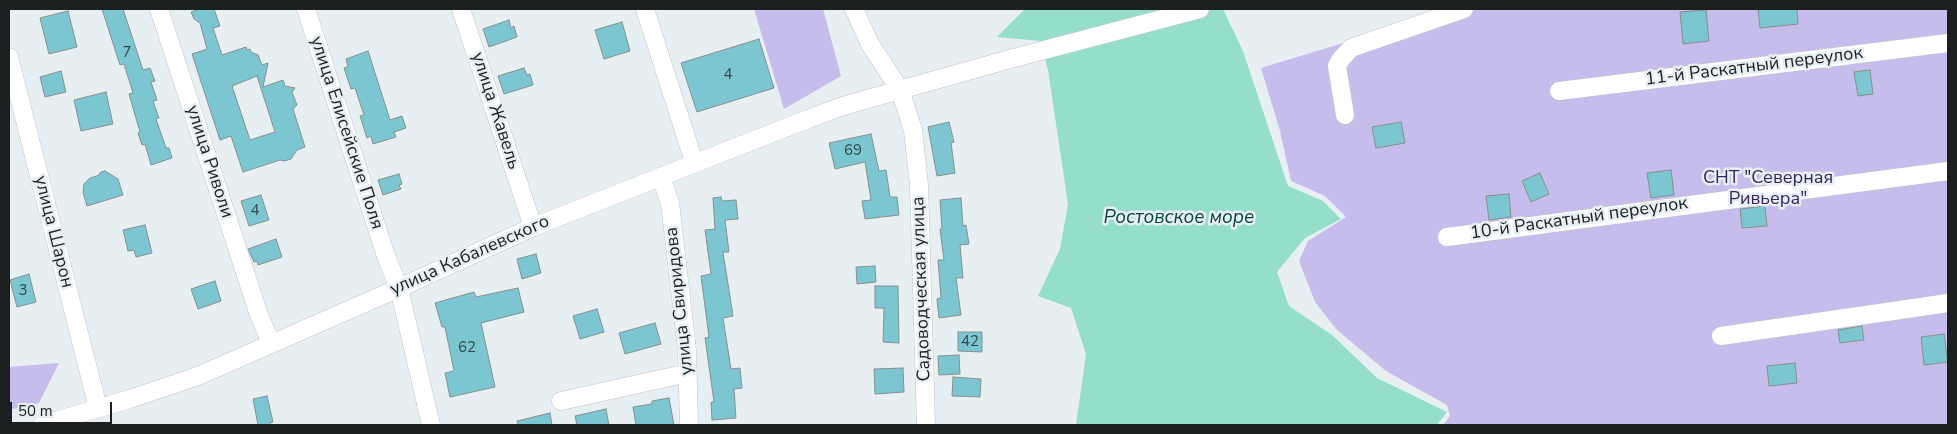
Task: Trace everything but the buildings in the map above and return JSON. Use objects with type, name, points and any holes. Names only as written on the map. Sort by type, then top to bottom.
[{"type":"street","name":"улица Риволи","points":[[158,9],[259,315],[272,343]]},
{"type":"street","name":"улица Елисейские Поля","points":[[306,9],[386,256],[399,288],[431,425]]},
{"type":"street","name":"улица Жавель","points":[[461,9],[530,220]]},
{"type":"street","points":[[645,9],[692,155]]},
{"type":"street","name":"Садоводческая улица","points":[[854,9],[870,44],[900,90],[913,130],[919,185],[926,425]]},
{"type":"street","name":"улица Кабалевского","points":[[42,425],[198,376],[399,288],[530,220],[661,178],[692,155],[843,106],[1010,59],[1200,9]]},
{"type":"street","points":[[1345,115],[1337,66],[1351,48],[1464,9]]},
{"type":"street","name":"11-й Раскатный переулок","points":[[1559,91],[1948,44]]},
{"type":"street","name":"улица Шарон","points":[[9,57],[98,408]]},
{"type":"street","name":"10-й Раскатный переулок","points":[[1447,237],[1948,171]]},
{"type":"street","name":"улица Свиридова","points":[[661,178],[670,203],[687,350],[689,425]]},
{"type":"street","points":[[1721,336],[1948,303]]},
{"type":"street","points":[[561,401],[688,373]]},
{"type":"green space","points":[[754,9],[823,9],[841,76],[784,109]]},
{"type":"green space","name":"СНТ \"Северная Ривьера\"","points":[[1455,9],[1948,9],[1948,425],[1443,425],[1450,416],[1447,405],[1386,371],[1337,330],[1315,302],[1299,261],[1308,241],[1346,217],[1325,196],[1291,181],[1280,131],[1261,68]]},
{"type":"green space","points":[[59,363],[39,403],[9,410],[9,367]]},
{"type":"water","name":"Ростовское море","points":[[1025,9],[1223,9],[1243,51],[1288,186],[1323,201],[1341,219],[1305,238],[1277,272],[1289,306],[1332,335],[1377,378],[1447,412],[1437,425],[1076,425],[1086,354],[1071,308],[1038,296],[1060,249],[1068,204],[1048,70],[1040,41],[997,37]]}]
